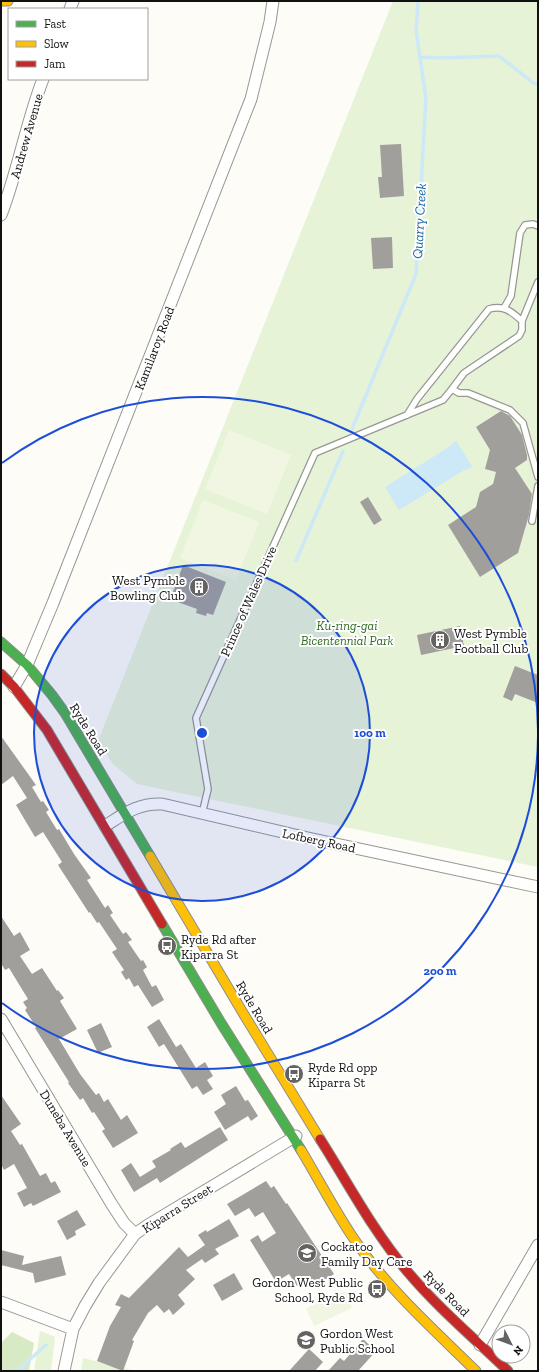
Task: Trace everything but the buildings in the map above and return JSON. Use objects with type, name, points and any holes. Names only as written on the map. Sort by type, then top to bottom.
[{"type":"main road","points":[[1,1],[8,1]]},
{"type":"main road","name":"Ryde Road","points":[[1,642],[27,665],[65,713],[243,1013],[388,1247],[424,1290],[508,1371]]},
{"type":"main road","points":[[1,674],[47,730],[221,1022],[354,1239],[367,1257],[413,1310],[476,1371]]},
{"type":"street","name":"Kamilaroy Road","points":[[14,688],[27,665],[54,602],[251,99],[270,22],[273,1]]},
{"type":"street","name":"Andrew Avenue","points":[[1,215],[10,192],[36,96],[43,80]]},
{"type":"street","name":"Lofberg Road","points":[[105,826],[134,808],[146,804],[162,804],[308,838],[538,887]]},
{"type":"street","name":"Duneba Avenue","points":[[1,1019],[111,1203],[124,1223],[135,1234]]},
{"type":"street","name":"Kiparra Street","points":[[64,1371],[73,1329],[99,1283],[135,1234],[312,1126]]},
{"type":"street","points":[[480,1345],[538,1245]]},
{"type":"street","points":[[1,1302],[73,1329]]},
{"type":"lane","points":[[504,308],[511,296],[520,233],[525,225],[533,224],[538,226]]},
{"type":"lane","name":"Prince of Wales Drive","points":[[202,814],[208,789],[196,718],[315,453],[443,400],[464,373],[519,336],[522,330],[522,321],[538,282]]},
{"type":"lane","points":[[407,415],[417,399],[489,309],[496,307],[504,308],[512,312],[522,321]]},
{"type":"lane","points":[[452,389],[459,393],[468,393],[510,410],[523,423],[538,477]]},
{"type":"lane","points":[[532,521],[538,486]]},
{"type":"green space","name":"Ku-ring-gai Bicentennial Park","points":[[393,1],[538,1],[538,867],[137,784],[113,764],[98,741]]},
{"type":"green space","points":[[229,430],[291,455],[267,514],[205,489]]},
{"type":"green space","points":[[203,500],[259,522],[236,580],[180,558]]},
{"type":"green space","points":[[345,1291],[352,1308],[314,1326],[306,1308]]},
{"type":"green space","points":[[40,1331],[55,1337],[51,1371],[34,1371]]},
{"type":"green space","points":[[12,1332],[34,1343],[29,1371],[1,1371],[1,1343]]},
{"type":"green space","points":[[83,1358],[136,1371],[81,1371]]},
{"type":"water","points":[[456,441],[472,466],[399,510],[385,487]]},
{"type":"waterway","name":"Quarry Creek","points":[[352,429],[416,274],[426,98],[416,31],[418,1]]},
{"type":"waterway","points":[[420,57],[439,58],[499,56],[538,85]]},
{"type":"waterway","name":"Quarry Creek","points":[[296,561],[343,451]]},
{"type":"waterway","points":[[17,1371],[46,1345]]},
{"type":"traffic: fast","points":[[1,642],[27,665],[65,713],[150,856]]},
{"type":"traffic: fast","points":[[162,924],[221,1023],[301,1150]]},
{"type":"traffic: slow","points":[[1,1],[8,1]]},
{"type":"traffic: slow","points":[[150,856],[320,1139]]},
{"type":"traffic: slow","points":[[301,1150],[340,1218],[381,1275],[427,1324],[476,1371]]},
{"type":"traffic: jam","points":[[1,674],[14,687],[47,730],[162,924]]},
{"type":"traffic: jam","points":[[320,1139],[383,1240],[407,1271],[443,1310],[508,1371]]},
{"type":"place","name":"West Pymble Bowling Club","points":[[199,587]]},
{"type":"place","name":"West Pymble Football Club","points":[[440,640]]},
{"type":"place","name":"Ryde Rd after Kiparra St","points":[[167,946]]},
{"type":"place","name":"Ryde Rd opp Kiparra St","points":[[294,1074]]},
{"type":"place","name":"Cockatoo Family Day Care","points":[[307,1253]]},
{"type":"place","name":"Gordon West Public School, Ryde Rd","points":[[377,1289]]},
{"type":"place","name":"Gordon West Public School","points":[[306,1340]]}]
